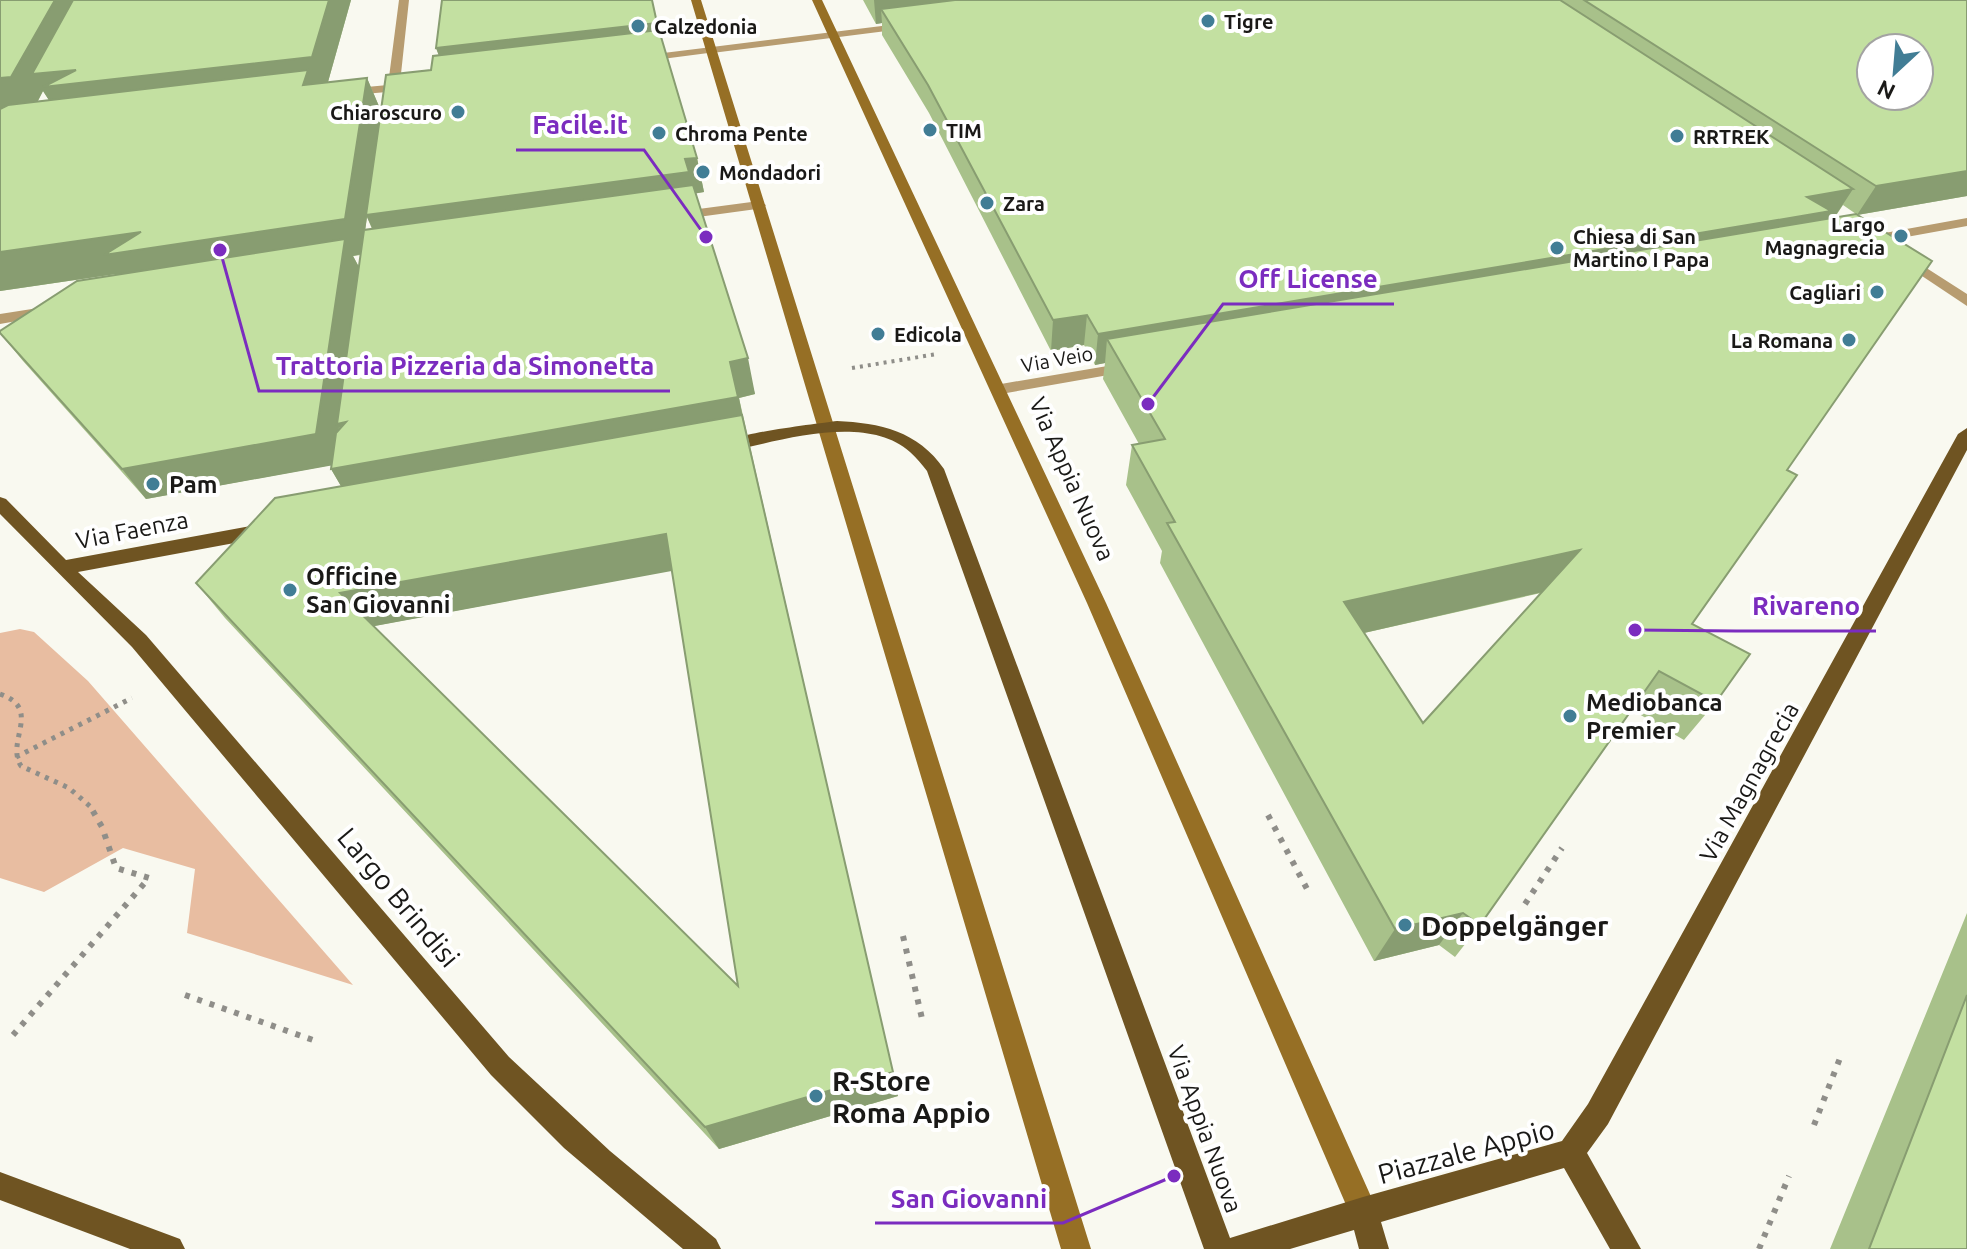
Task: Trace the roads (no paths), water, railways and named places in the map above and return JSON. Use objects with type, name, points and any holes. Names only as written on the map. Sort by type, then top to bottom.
[{"type":"main road","points":[[696,0],[1076,1249]]},
{"type":"main road","name":"Via Appia Nuova","points":[[817,0],[1001,389],[1253,950]]},
{"type":"main road","name":"Via Appia Nuova","points":[[825,428],[860,426],[884,431],[916,447],[935,469],[1219,1249]]},
{"type":"main road","points":[[700,451],[825,428]]},
{"type":"main road","name":"Via Magnagrecia","points":[[1571,1152],[1604,1102],[1967,434]]},
{"type":"main road","name":"Largo Brindisi","points":[[0,503],[62,568],[139,641],[500,1066],[604,1167],[706,1249]]},
{"type":"main road","name":"Via Faenza","points":[[62,568],[293,525]]},
{"type":"main road","name":"Piazzale Appio","points":[[1253,950],[1363,1211],[1374,1249]]},
{"type":"main road","name":"Piazzale Appio","points":[[1240,1249],[1571,1152],[1626,1249]]},
{"type":"main road","points":[[0,1186],[170,1249]]},
{"type":"street","points":[[389,119],[404,0]]},
{"type":"street","points":[[625,60],[919,24]]},
{"type":"street","points":[[334,95],[424,84]]},
{"type":"street","points":[[657,219],[759,205]]},
{"type":"street","points":[[1850,243],[1871,234],[1967,222]]},
{"type":"street","points":[[1871,234],[1967,301]]},
{"type":"street","points":[[0,319],[62,309]]},
{"type":"street","name":"Via Veio","points":[[1001,389],[1148,364]]},
{"type":"place","name":"Tigre","points":[[1208,21]]},
{"type":"place","name":"Calzedonia","points":[[638,26]]},
{"type":"place","name":"Chiaroscuro","points":[[458,112]]},
{"type":"place","name":"TIM","points":[[930,130]]},
{"type":"place","name":"Chroma Pente","points":[[659,133]]},
{"type":"place","name":"RRTREK","points":[[1677,136]]},
{"type":"place","name":"Mondadori","points":[[703,172]]},
{"type":"place","name":"Zara","points":[[987,203]]},
{"type":"place","name":"Largo Magnagrecia","points":[[1901,236]]},
{"type":"place","name":"Facile.it","points":[[706,237]]},
{"type":"place","name":"Chiesa di San Martino I Papa","points":[[1557,248]]},
{"type":"place","name":"Trattoria Pizzeria da Simonetta","points":[[220,250]]},
{"type":"place","name":"Cagliari","points":[[1877,292]]},
{"type":"place","name":"Edicola","points":[[878,334]]},
{"type":"place","name":"La Romana","points":[[1849,340]]},
{"type":"place","name":"Off License","points":[[1148,404]]},
{"type":"place","name":"Pam","points":[[153,484]]},
{"type":"place","name":"Officine San Giovanni","points":[[290,590]]},
{"type":"place","name":"Rivareno","points":[[1635,630]]},
{"type":"place","name":"Mediobanca Premier","points":[[1570,716]]},
{"type":"place","name":"Doppelgänger","points":[[1405,925]]},
{"type":"place","name":"R-Store Roma Appio","points":[[816,1096]]},
{"type":"place","name":"San Giovanni","points":[[1174,1176]]}]
